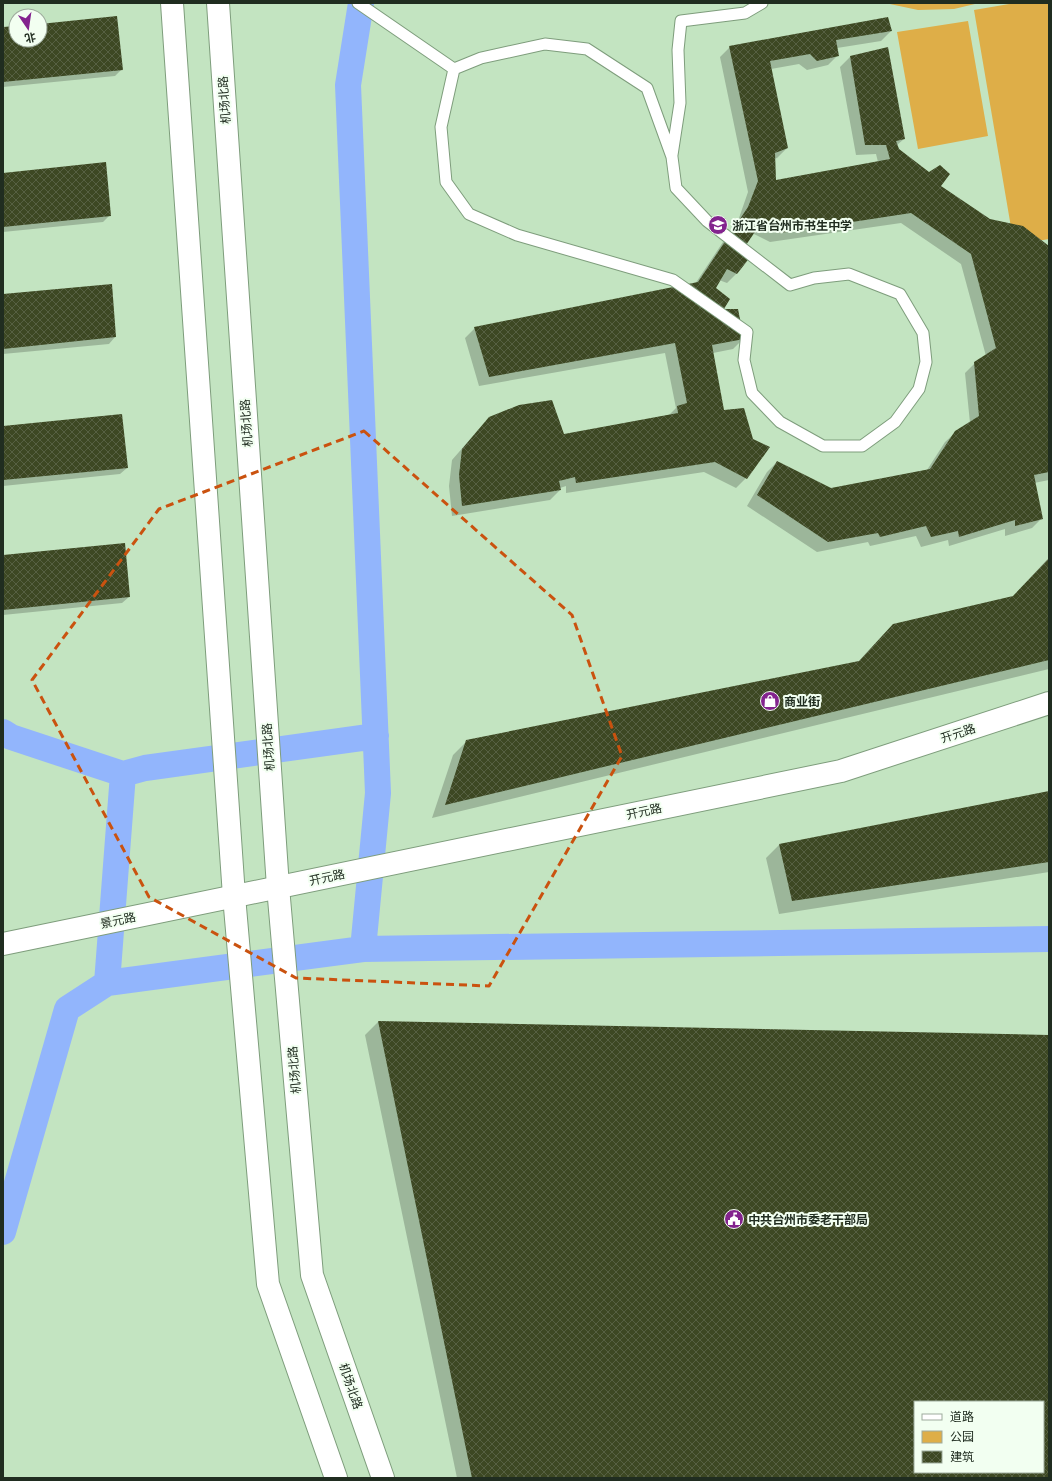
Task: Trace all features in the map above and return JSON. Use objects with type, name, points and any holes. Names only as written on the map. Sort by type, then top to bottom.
[{"type":"main road","points":[[172,3],[234,896],[268,1284],[336,1478]]},
{"type":"main road","name":"机场北路","points":[[218,3],[278,887],[312,1275],[383,1478]]},
{"type":"main road","name":"开元路","points":[[234,896],[841,771],[1049,703]]},
{"type":"main road","name":"景元路","points":[[3,944],[234,896]]},
{"type":"lane","points":[[358,3],[454,69]]},
{"type":"lane","points":[[672,157],[680,103],[678,50],[681,21],[745,12],[762,3]]},
{"type":"lane","points":[[544,44],[587,49],[647,88],[672,157],[676,188],[707,221],[790,286],[814,278],[849,274],[900,294],[922,333],[926,362],[919,389],[895,422],[862,446],[823,446],[780,422],[752,393],[744,360],[747,332],[673,280],[517,235],[469,214],[446,182],[441,127],[454,69],[481,58],[544,44]]},
{"type":"highlighted area","points":[[364,431],[572,615],[622,756],[489,986],[296,978],[149,897],[32,680],[159,509]]},
{"type":"green space","points":[[885,3],[979,3],[954,9],[918,10]]},
{"type":"green space","points":[[1015,3],[1049,3],[1049,239],[1014,245],[974,10]]},
{"type":"green space","points":[[968,21],[988,136],[918,149],[897,32]]},
{"type":"building","points":[[117,16],[123,70],[3,82],[3,27],[8,27],[8,48],[48,48],[48,23]]},
{"type":"building","points":[[888,17],[892,31],[836,40],[839,56],[817,61],[810,54],[770,61],[788,148],[775,153],[776,180],[890,159],[886,145],[865,145],[850,56],[888,47],[905,139],[896,141],[899,149],[929,172],[940,165],[950,174],[941,186],[990,219],[1023,226],[1049,246],[1049,472],[1034,475],[1043,519],[1015,526],[1015,520],[959,537],[958,531],[931,537],[926,526],[880,537],[878,533],[828,542],[757,495],[777,461],[831,488],[930,469],[955,431],[979,416],[974,362],[996,348],[971,254],[911,213],[780,233],[761,223],[744,248],[751,256],[737,274],[727,269],[716,288],[730,299],[724,309],[738,309],[744,339],[712,345],[724,410],[744,408],[753,439],[770,447],[747,479],[715,462],[576,483],[575,477],[559,481],[561,490],[462,506],[459,475],[462,449],[489,417],[519,405],[552,400],[564,434],[678,413],[677,406],[687,403],[675,343],[489,377],[474,327],[698,282],[748,207],[758,181],[729,46]]},
{"type":"building","points":[[106,162],[111,216],[3,227],[3,173]]},
{"type":"building","points":[[112,284],[116,337],[3,349],[3,294]]},
{"type":"building","points":[[122,414],[128,468],[3,480],[3,426]]},
{"type":"building","points":[[125,543],[130,597],[3,610],[3,555]]},
{"type":"building","name":"商业街","points":[[1049,558],[1049,660],[445,805],[466,740],[859,661],[893,624],[1013,596]]},
{"type":"building","points":[[1049,791],[1049,862],[792,901],[779,844]]},
{"type":"building","name":"中共台州市委老干部局","points":[[378,1021],[1049,1035],[1049,1477],[472,1478]]},
{"type":"waterway","points":[[3,1232],[67,1009],[107,983],[363,949],[378,793],[348,85],[361,3]]},
{"type":"waterway","points":[[3,732],[11,737],[123,774],[145,768],[376,736]]},
{"type":"waterway","points":[[107,983],[123,774]]},
{"type":"waterway","points":[[363,949],[1049,939]]},
{"type":"place","name":"浙江省台州市书生中学","points":[[718,225]]},
{"type":"place","name":"商业街","points":[[770,701]]},
{"type":"place","name":"中共台州市委老干部局","points":[[734,1219]]}]
